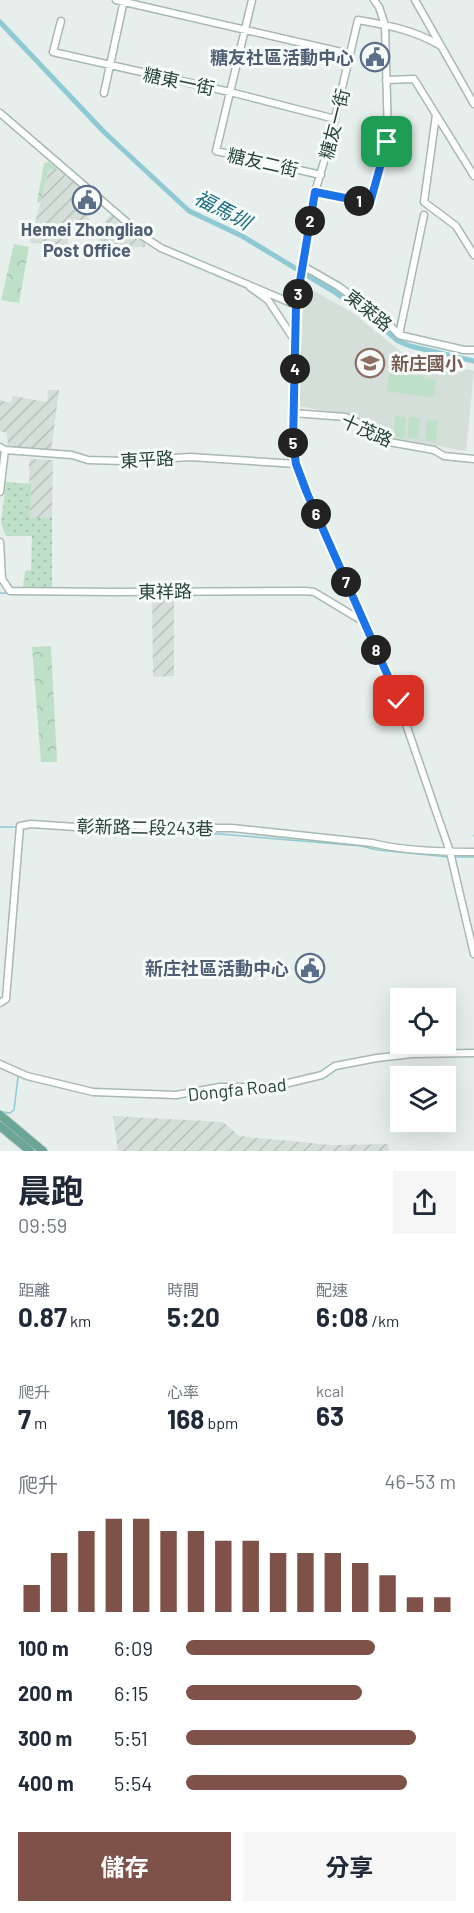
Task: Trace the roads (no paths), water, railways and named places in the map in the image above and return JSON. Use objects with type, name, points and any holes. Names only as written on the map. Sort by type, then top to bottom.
[{"type":"main road","points":[[0,1115],[43,1151]]},
{"type":"main road","points":[[0,1126],[30,1151]]},
{"type":"street","points":[[116,0],[350,54]]},
{"type":"street","name":"糖友二街","points":[[252,0],[216,151],[321,175]]},
{"type":"street","points":[[315,192],[370,203],[388,137],[385,25],[380,7],[374,0]]},
{"type":"street","points":[[415,0],[439,45],[472,94],[474,104]]},
{"type":"street","points":[[104,93],[124,1]]},
{"type":"street","name":"糖友一街","points":[[385,25],[358,20],[315,192],[296,305],[293,443],[296,464],[307,493],[399,701],[450,855],[474,954]]},
{"type":"street","name":"糖東一街","points":[[60,21],[53,52],[230,92],[335,119]]},
{"type":"street","points":[[385,25],[424,36],[439,45]]},
{"type":"street","points":[[386,80],[414,79],[474,176]]},
{"type":"street","points":[[0,113],[144,237],[161,248],[296,305]]},
{"type":"street","points":[[436,115],[424,202],[456,226],[474,255]]},
{"type":"street","points":[[399,335],[424,215]]},
{"type":"street","name":"東萊路","points":[[302,268],[338,286],[387,322],[399,335],[464,350],[474,350]]},
{"type":"street","points":[[250,287],[268,300],[295,341]]},
{"type":"street","name":"十茂路","points":[[293,413],[345,417],[376,430],[389,442],[434,450],[444,456],[474,459]]},
{"type":"street","points":[[0,492],[2,449]]},
{"type":"street","name":"東平路","points":[[2,449],[72,455],[88,460],[125,461],[190,457],[296,464]]},
{"type":"street","name":"東祥路","points":[[0,542],[2,579],[10,591],[305,591],[314,592],[364,622]]},
{"type":"street","name":"彰新路二段243巷","points":[[0,1003],[6,999],[20,829],[31,824],[91,828],[131,825],[160,828],[232,828],[372,843],[450,855],[474,852]]},
{"type":"street","name":"Dongfa Road","points":[[0,1064],[35,1078],[93,1092],[176,1095],[220,1087],[272,1088],[314,1077],[335,1066],[377,1058],[412,1054],[474,1053]]},
{"type":"waterway","name":"福馬圳","points":[[0,22],[104,132],[189,211],[242,236],[333,291],[375,321],[398,341],[474,361]]},
{"type":"waterway","points":[[0,593],[107,595]]},
{"type":"waterway","points":[[0,827],[19,827]]},
{"type":"waterway","points":[[29,827],[40,828]]},
{"type":"waterway","points":[[110,830],[220,834],[361,846],[378,850],[449,857]]},
{"type":"waterway","points":[[454,857],[474,857]]},
{"type":"waterway","points":[[3,1112],[10,1113],[14,1110],[18,1077]]},
{"type":"place","name":"糖友社區活動中心","points":[[375,57]]},
{"type":"place","name":"Hemei Zhongliao Post Office","points":[[87,200]]},
{"type":"place","name":"新庄國小","points":[[370,363]]},
{"type":"place","name":"新庄社區活動中心","points":[[310,968]]}]
